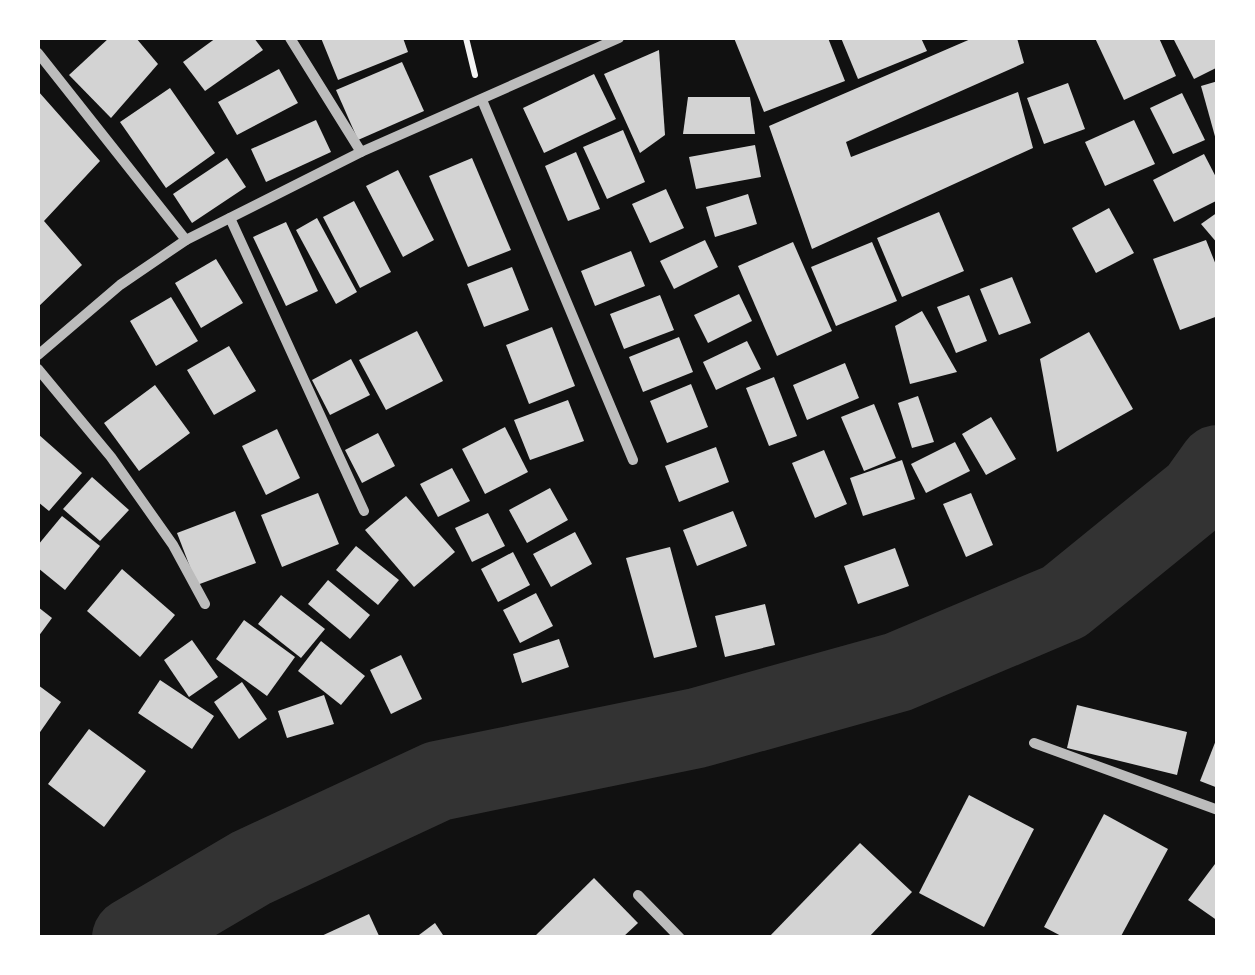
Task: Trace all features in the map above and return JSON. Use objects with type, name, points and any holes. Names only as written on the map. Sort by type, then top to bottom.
[{"type":"street","points":[[290,38],[361,152]]},
{"type":"street","points":[[38,355],[120,286],[186,240],[361,152],[619,38]]},
{"type":"street","points":[[38,53],[186,240]]},
{"type":"street","points":[[482,100],[633,460]]},
{"type":"street","points":[[230,218],[364,511]]},
{"type":"street","points":[[38,369],[122,472],[173,545],[205,604]]},
{"type":"street","points":[[1034,743],[1218,810]]},
{"type":"street","points":[[638,895],[680,938]]},
{"type":"building","points":[[109,38],[136,38],[158,64],[111,118],[69,75]]},
{"type":"building","points":[[216,38],[254,38],[263,50],[205,91],[183,62]]},
{"type":"building","points":[[321,38],[403,38],[408,52],[338,80]]},
{"type":"building","points":[[734,38],[828,38],[845,81],[764,112]]},
{"type":"building","points":[[841,38],[921,38],[927,51],[858,79]]},
{"type":"building","points":[[973,38],[1017,38],[1024,63],[846,142],[851,157],[1018,92],[1033,148],[812,249],[769,126]]},
{"type":"building","points":[[1095,38],[1159,38],[1176,76],[1124,100]]},
{"type":"building","points":[[1173,38],[1218,38],[1218,67],[1194,79]]},
{"type":"building","points":[[659,50],[665,135],[640,153],[604,74]]},
{"type":"building","points":[[402,62],[424,111],[358,140],[336,90]]},
{"type":"building","points":[[279,69],[298,103],[237,135],[218,102]]},
{"type":"building","points":[[594,74],[616,119],[544,153],[523,108]]},
{"type":"building","points":[[1218,81],[1218,139],[1216,140],[1201,86]]},
{"type":"building","points":[[1068,83],[1085,129],[1044,144],[1027,98]]},
{"type":"building","points":[[170,88],[215,153],[166,188],[120,122]]},
{"type":"building","points":[[38,91],[100,161],[44,221],[82,265],[38,307]]},
{"type":"building","points":[[1182,93],[1205,140],[1173,154],[1150,108]]},
{"type":"building","points":[[688,97],[750,97],[755,134],[683,134]]},
{"type":"building","points":[[316,120],[331,152],[266,182],[251,149]]},
{"type":"building","points":[[1134,120],[1155,164],[1105,186],[1085,142]]},
{"type":"building","points":[[623,130],[645,182],[607,199],[583,147]]},
{"type":"building","points":[[755,145],[761,177],[696,189],[689,157]]},
{"type":"building","points":[[576,152],[600,209],[568,221],[545,166]]},
{"type":"building","points":[[1204,154],[1218,181],[1218,200],[1174,222],[1153,180]]},
{"type":"building","points":[[227,158],[246,187],[192,223],[173,194]]},
{"type":"building","points":[[472,158],[511,250],[468,267],[429,176]]},
{"type":"building","points":[[398,170],[434,240],[403,257],[366,186]]},
{"type":"building","points":[[666,189],[684,228],[650,243],[632,204]]},
{"type":"building","points":[[748,194],[757,224],[715,237],[706,207]]},
{"type":"building","points":[[354,201],[391,272],[360,288],[323,217]]},
{"type":"building","points":[[1109,208],[1134,253],[1096,273],[1072,228]]},
{"type":"building","points":[[939,212],[964,271],[902,297],[877,238]]},
{"type":"building","points":[[1218,212],[1218,244],[1201,224]]},
{"type":"building","points":[[317,218],[357,292],[336,304],[296,230]]},
{"type":"building","points":[[286,222],[318,291],[286,306],[253,237]]},
{"type":"building","points":[[705,240],[718,267],[674,289],[660,261]]},
{"type":"building","points":[[1206,240],[1218,270],[1218,316],[1180,330],[1153,259]]},
{"type":"building","points":[[793,242],[832,331],[777,356],[738,266]]},
{"type":"building","points":[[872,242],[897,301],[836,326],[811,267]]},
{"type":"building","points":[[631,251],[645,286],[595,306],[581,271]]},
{"type":"building","points":[[216,259],[243,303],[201,328],[175,283]]},
{"type":"building","points":[[512,267],[529,310],[484,327],[467,284]]},
{"type":"building","points":[[1012,277],[1031,323],[999,335],[980,289]]},
{"type":"building","points":[[739,294],[752,321],[708,343],[694,315]]},
{"type":"building","points":[[660,295],[674,330],[624,349],[610,314]]},
{"type":"building","points":[[969,295],[987,341],[956,353],[937,307]]},
{"type":"building","points":[[171,297],[198,341],[156,366],[130,321]]},
{"type":"building","points":[[922,311],[957,372],[910,384],[895,326]]},
{"type":"building","points":[[552,327],[575,386],[529,404],[506,345]]},
{"type":"building","points":[[417,331],[443,381],[386,410],[359,360]]},
{"type":"building","points":[[1089,332],[1133,409],[1057,452],[1040,359]]},
{"type":"building","points":[[679,337],[693,372],[643,392],[629,357]]},
{"type":"building","points":[[747,341],[761,369],[716,390],[703,362]]},
{"type":"building","points":[[229,346],[256,391],[214,415],[187,370]]},
{"type":"building","points":[[351,359],[370,395],[330,415],[312,380]]},
{"type":"building","points":[[845,363],[859,398],[807,420],[793,385]]},
{"type":"building","points":[[774,377],[797,436],[769,446],[746,388]]},
{"type":"building","points":[[691,384],[708,427],[667,443],[650,401]]},
{"type":"building","points":[[155,385],[190,433],[139,471],[104,423]]},
{"type":"building","points":[[918,396],[934,442],[912,448],[898,403]]},
{"type":"building","points":[[568,400],[584,441],[530,460],[514,420]]},
{"type":"building","points":[[874,404],[896,458],[864,471],[841,417]]},
{"type":"building","points":[[991,417],[1016,459],[986,475],[962,434]]},
{"type":"building","points":[[505,427],[528,472],[485,494],[462,449]]},
{"type":"building","points":[[277,429],[300,478],[266,495],[242,446]]},
{"type":"building","points":[[378,433],[395,466],[362,483],[345,450]]},
{"type":"building","points":[[38,434],[82,473],[49,511],[38,502]]},
{"type":"building","points":[[955,442],[970,471],[926,493],[911,464]]},
{"type":"building","points":[[716,447],[729,482],[679,502],[665,466]]},
{"type":"building","points":[[824,450],[847,504],[815,518],[792,463]]},
{"type":"building","points":[[902,460],[915,499],[863,516],[850,478]]},
{"type":"building","points":[[452,468],[470,501],[438,517],[420,484]]},
{"type":"building","points":[[92,477],[129,510],[100,541],[63,509]]},
{"type":"building","points":[[550,488],[568,520],[527,543],[509,510]]},
{"type":"building","points":[[318,493],[339,544],[282,567],[261,515]]},
{"type":"building","points":[[971,493],[993,545],[966,557],[943,504]]},
{"type":"building","points":[[406,496],[455,552],[414,587],[365,530]]},
{"type":"building","points":[[235,511],[256,563],[197,585],[177,533]]},
{"type":"building","points":[[733,511],[747,546],[697,566],[683,530]]},
{"type":"building","points":[[488,513],[505,546],[472,562],[455,528]]},
{"type":"building","points":[[62,516],[100,546],[65,590],[38,568],[38,545]]},
{"type":"building","points":[[575,532],[592,564],[551,587],[533,554]]},
{"type":"building","points":[[356,546],[399,580],[378,605],[336,570]]},
{"type":"building","points":[[670,547],[697,647],[654,658],[626,558]]},
{"type":"building","points":[[895,548],[909,586],[858,604],[844,566]]},
{"type":"building","points":[[513,552],[530,585],[498,602],[481,569]]},
{"type":"building","points":[[122,569],[175,615],[140,657],[87,611]]},
{"type":"building","points":[[328,580],[370,615],[350,639],[308,604]]},
{"type":"building","points":[[536,593],[553,626],[520,643],[503,610]]},
{"type":"building","points":[[281,595],[325,629],[301,658],[258,624]]},
{"type":"building","points":[[765,604],[775,645],[725,657],[715,616]]},
{"type":"building","points":[[38,607],[52,618],[38,637]]},
{"type":"building","points":[[244,620],[295,657],[267,696],[216,659]]},
{"type":"building","points":[[559,639],[569,667],[522,683],[513,654]]},
{"type":"building","points":[[192,640],[218,677],[189,697],[164,660]]},
{"type":"building","points":[[321,641],[365,676],[341,705],[298,671]]},
{"type":"building","points":[[401,655],[422,699],[391,714],[370,670]]},
{"type":"building","points":[[160,680],[214,716],[192,749],[138,713]]},
{"type":"building","points":[[242,682],[267,719],[239,739],[214,702]]},
{"type":"building","points":[[38,685],[61,702],[38,735]]},
{"type":"building","points":[[324,695],[334,724],[287,738],[278,711]]},
{"type":"building","points":[[1077,705],[1187,732],[1177,775],[1067,748]]},
{"type":"building","points":[[89,729],[146,771],[104,827],[48,784]]},
{"type":"building","points":[[1218,735],[1218,788],[1200,781]]},
{"type":"building","points":[[969,795],[1034,829],[984,927],[919,893]]},
{"type":"building","points":[[1104,814],[1168,849],[1120,938],[1065,938],[1044,927]]},
{"type":"building","points":[[860,843],[912,892],[868,938],[768,938]]},
{"type":"building","points":[[1218,860],[1218,921],[1188,900]]},
{"type":"building","points":[[594,878],[638,923],[622,938],[533,938]]},
{"type":"building","points":[[369,914],[380,938],[317,938]]},
{"type":"building","points":[[435,923],[445,938],[415,938]]},
{"type":"waterway","points":[[132,938],[251,868],[438,781],[697,728],[898,672],[1064,602],[1198,493],[1218,465]]}]
